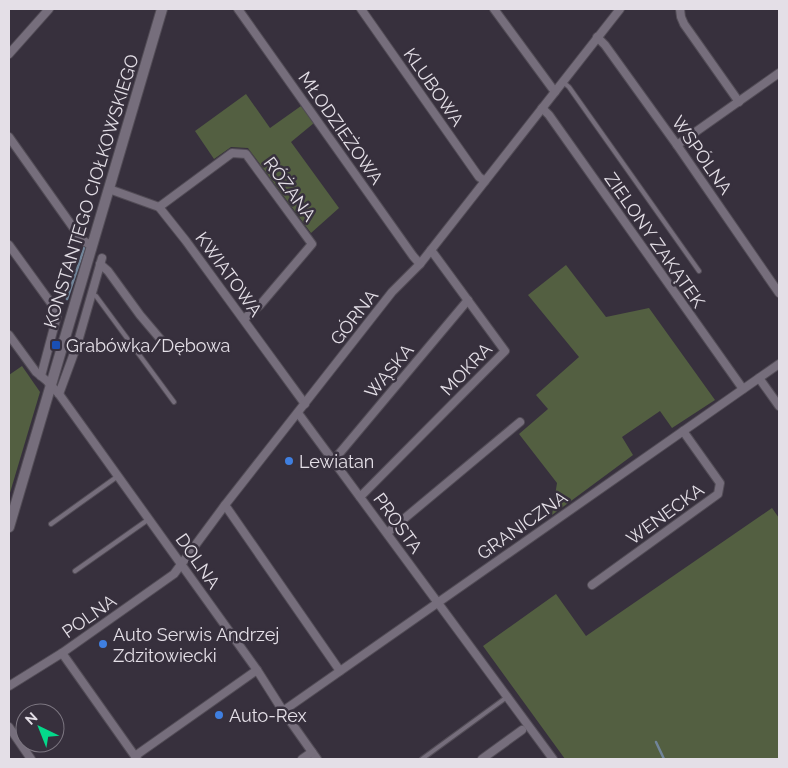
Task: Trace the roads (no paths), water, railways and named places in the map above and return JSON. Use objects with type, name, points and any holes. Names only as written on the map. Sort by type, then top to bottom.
[{"type":"street","points":[[9,54],[50,9]]},
{"type":"street","name":"KONSTANTEGO CIOŁKOWSKIEGO","points":[[9,527],[162,9]]},
{"type":"street","name":"MŁODZIEŻOWA","points":[[238,9],[420,264]]},
{"type":"street","name":"KLUBOWA","points":[[361,9],[479,177],[485,181]]},
{"type":"street","points":[[494,9],[555,92]]},
{"type":"street","name":"GÓRNA","points":[[181,564],[392,292],[420,264],[620,9]]},
{"type":"street","points":[[680,9],[684,24],[739,102]]},
{"type":"street","name":"WSPÓLNA","points":[[597,37],[605,44],[677,145],[779,293]]},
{"type":"street","points":[[677,145],[779,73]]},
{"type":"street","name":"ZIELONY ZAKĄTEK","points":[[542,108],[549,115],[742,389]]},
{"type":"street","points":[[9,137],[82,240],[92,246]]},
{"type":"street","name":"RÓŻANA","points":[[159,207],[232,153],[246,154],[312,244],[260,306],[244,319]]},
{"type":"street","points":[[108,189],[159,207]]},
{"type":"street","name":"KWIATOWA","points":[[159,207],[244,319],[305,404]]},
{"type":"street","points":[[9,245],[56,310],[57,320],[41,376]]},
{"type":"street","name":"MOKRA","points":[[360,497],[506,351],[431,250]]},
{"type":"street","points":[[59,394],[77,344],[101,261],[140,315],[162,341]]},
{"type":"street","name":"WĄSKA","points":[[333,461],[468,300]]},
{"type":"street","name":"DOLNA","points":[[9,335],[31,366],[59,394],[257,670],[317,759]]},
{"type":"street","name":"GRANICZNA","points":[[283,711],[779,364]]},
{"type":"street","points":[[759,378],[779,406]]},
{"type":"street","name":"PROSTA","points":[[298,413],[553,759]]},
{"type":"street","points":[[387,533],[520,422]]},
{"type":"street","name":"WENECKA","points":[[592,585],[718,494],[720,483],[683,431]]},
{"type":"street","points":[[225,505],[340,670]]},
{"type":"street","name":"POLNA","points":[[9,686],[62,653],[174,574],[181,564]]},
{"type":"street","points":[[62,653],[136,758],[257,670]]},
{"type":"street","points":[[9,726],[31,759]]},
{"type":"street","points":[[482,759],[522,730]]},
{"type":"street","points":[[302,759],[312,752]]},
{"type":"lane","points":[[563,82],[569,87],[699,270]]},
{"type":"lane","points":[[91,293],[96,296],[174,402]]},
{"type":"lane","points":[[51,524],[118,476]]},
{"type":"lane","points":[[75,571],[149,519]]},
{"type":"lane","points":[[422,759],[507,697]]},
{"type":"waterway","points":[[67,299],[85,246]]},
{"type":"waterway","points":[[656,742],[664,759]]},
{"type":"place","name":"Grabówka/Dębowa","points":[[56,345]]},
{"type":"place","name":"Lewiatan","points":[[289,461]]},
{"type":"place","name":"Auto Serwis Andrzej Zdzitowiecki","points":[[103,644]]},
{"type":"place","name":"Auto-Rex","points":[[219,715]]}]
